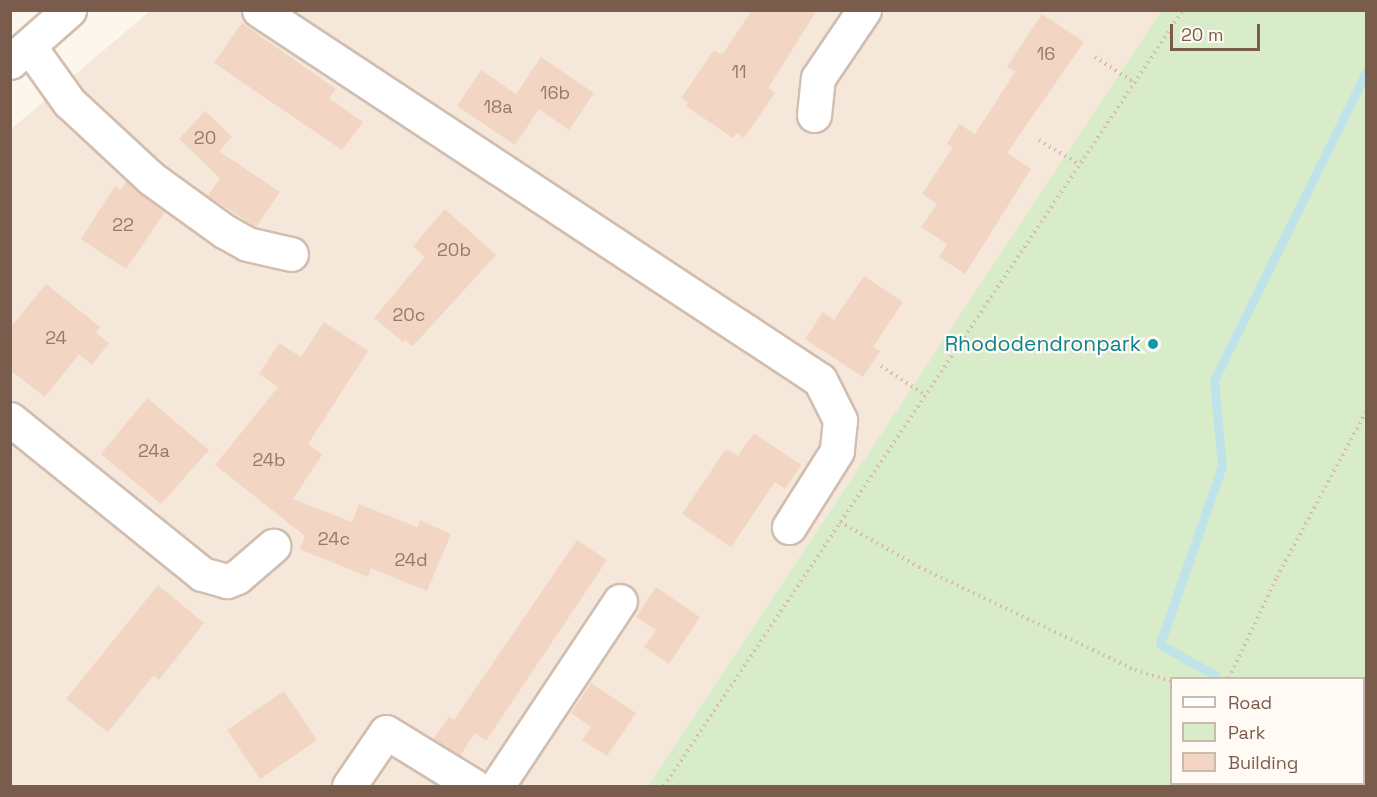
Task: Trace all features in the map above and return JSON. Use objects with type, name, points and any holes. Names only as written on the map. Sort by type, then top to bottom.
[{"type":"street","points":[[69,10],[20,54],[152,179],[224,231],[247,244],[291,254]]},
{"type":"street","points":[[259,10],[820,380],[840,420],[837,451],[789,527]]},
{"type":"street","points":[[814,115],[818,78],[864,10]]},
{"type":"street","points":[[10,419],[202,574],[227,581],[237,577],[273,546]]},
{"type":"street","points":[[497,786],[620,601]]},
{"type":"street","points":[[349,786],[386,732],[474,786]]},
{"type":"path","points":[[664,786],[1183,10]]},
{"type":"path","points":[[1095,57],[1135,83]]},
{"type":"path","points":[[1040,140],[1080,165]]},
{"type":"path","points":[[881,366],[925,395]]},
{"type":"path","points":[[1229,677],[1277,578],[1366,412]]},
{"type":"path","points":[[840,522],[920,567],[1135,670],[1170,680]]},
{"type":"shaded area","points":[[150,11],[1161,11],[648,786],[11,786],[10,130]]},
{"type":"shaded area","points":[[1366,703],[1366,786],[1310,786],[1365,785]]},
{"type":"green space","name":"Rhododendronpark","points":[[1161,11],[1366,11],[1366,703],[1365,706],[1365,677],[1170,677],[1170,785],[1311,785],[648,786]]},
{"type":"building","points":[[752,10],[817,10],[768,88],[775,93],[744,138],[737,133],[733,138],[686,106],[688,103],[681,98],[714,50],[722,55]]},
{"type":"building","points":[[1042,14],[1084,42],[1007,153],[1031,169],[965,274],[939,257],[947,244],[921,227],[937,204],[922,194],[953,147],[947,144],[959,124],[975,134],[1015,72],[1007,67]]},
{"type":"building","points":[[242,23],[336,89],[329,98],[363,122],[342,150],[214,63]]},
{"type":"building","points":[[541,57],[594,93],[569,130],[539,109],[515,145],[457,106],[481,70],[516,94]]},
{"type":"building","points":[[205,111],[232,137],[219,151],[280,192],[256,227],[208,196],[220,178],[179,139]]},
{"type":"building","points":[[126,181],[165,212],[126,269],[81,239],[115,186],[121,190]]},
{"type":"building","points":[[445,209],[496,255],[413,346],[405,340],[403,342],[374,318],[425,257],[413,246]]},
{"type":"building","points":[[864,276],[903,302],[873,347],[880,351],[863,377],[805,339],[823,312],[834,320]]},
{"type":"building","points":[[46,284],[100,327],[96,333],[109,343],[92,365],[79,354],[45,397],[10,370],[10,328]]},
{"type":"building","points":[[324,322],[368,351],[308,444],[322,455],[293,499],[352,522],[359,504],[417,527],[420,520],[451,534],[427,591],[371,568],[368,577],[300,549],[305,536],[215,465],[278,387],[259,374],[279,343],[301,357]]},
{"type":"building","points":[[147,398],[209,450],[161,504],[101,454]]},
{"type":"building","points":[[754,433],[801,465],[785,489],[775,482],[731,547],[682,514],[726,449],[738,456]]},
{"type":"building","points":[[577,540],[607,560],[486,741],[475,733],[460,756],[433,739],[449,717],[454,720]]},
{"type":"building","points":[[158,585],[204,623],[159,680],[154,675],[108,732],[66,699]]},
{"type":"building","points":[[656,587],[700,617],[669,664],[644,647],[656,630],[636,617]]},
{"type":"building","points":[[591,683],[636,713],[607,756],[582,740],[591,727],[571,713]]},
{"type":"building","points":[[284,691],[317,740],[260,779],[227,730]]},
{"type":"waterway","points":[[1216,676],[1160,644],[1222,466],[1214,380],[1366,72]]},
{"type":"place","name":"Rhododendronpark","points":[[1153,344]]}]
